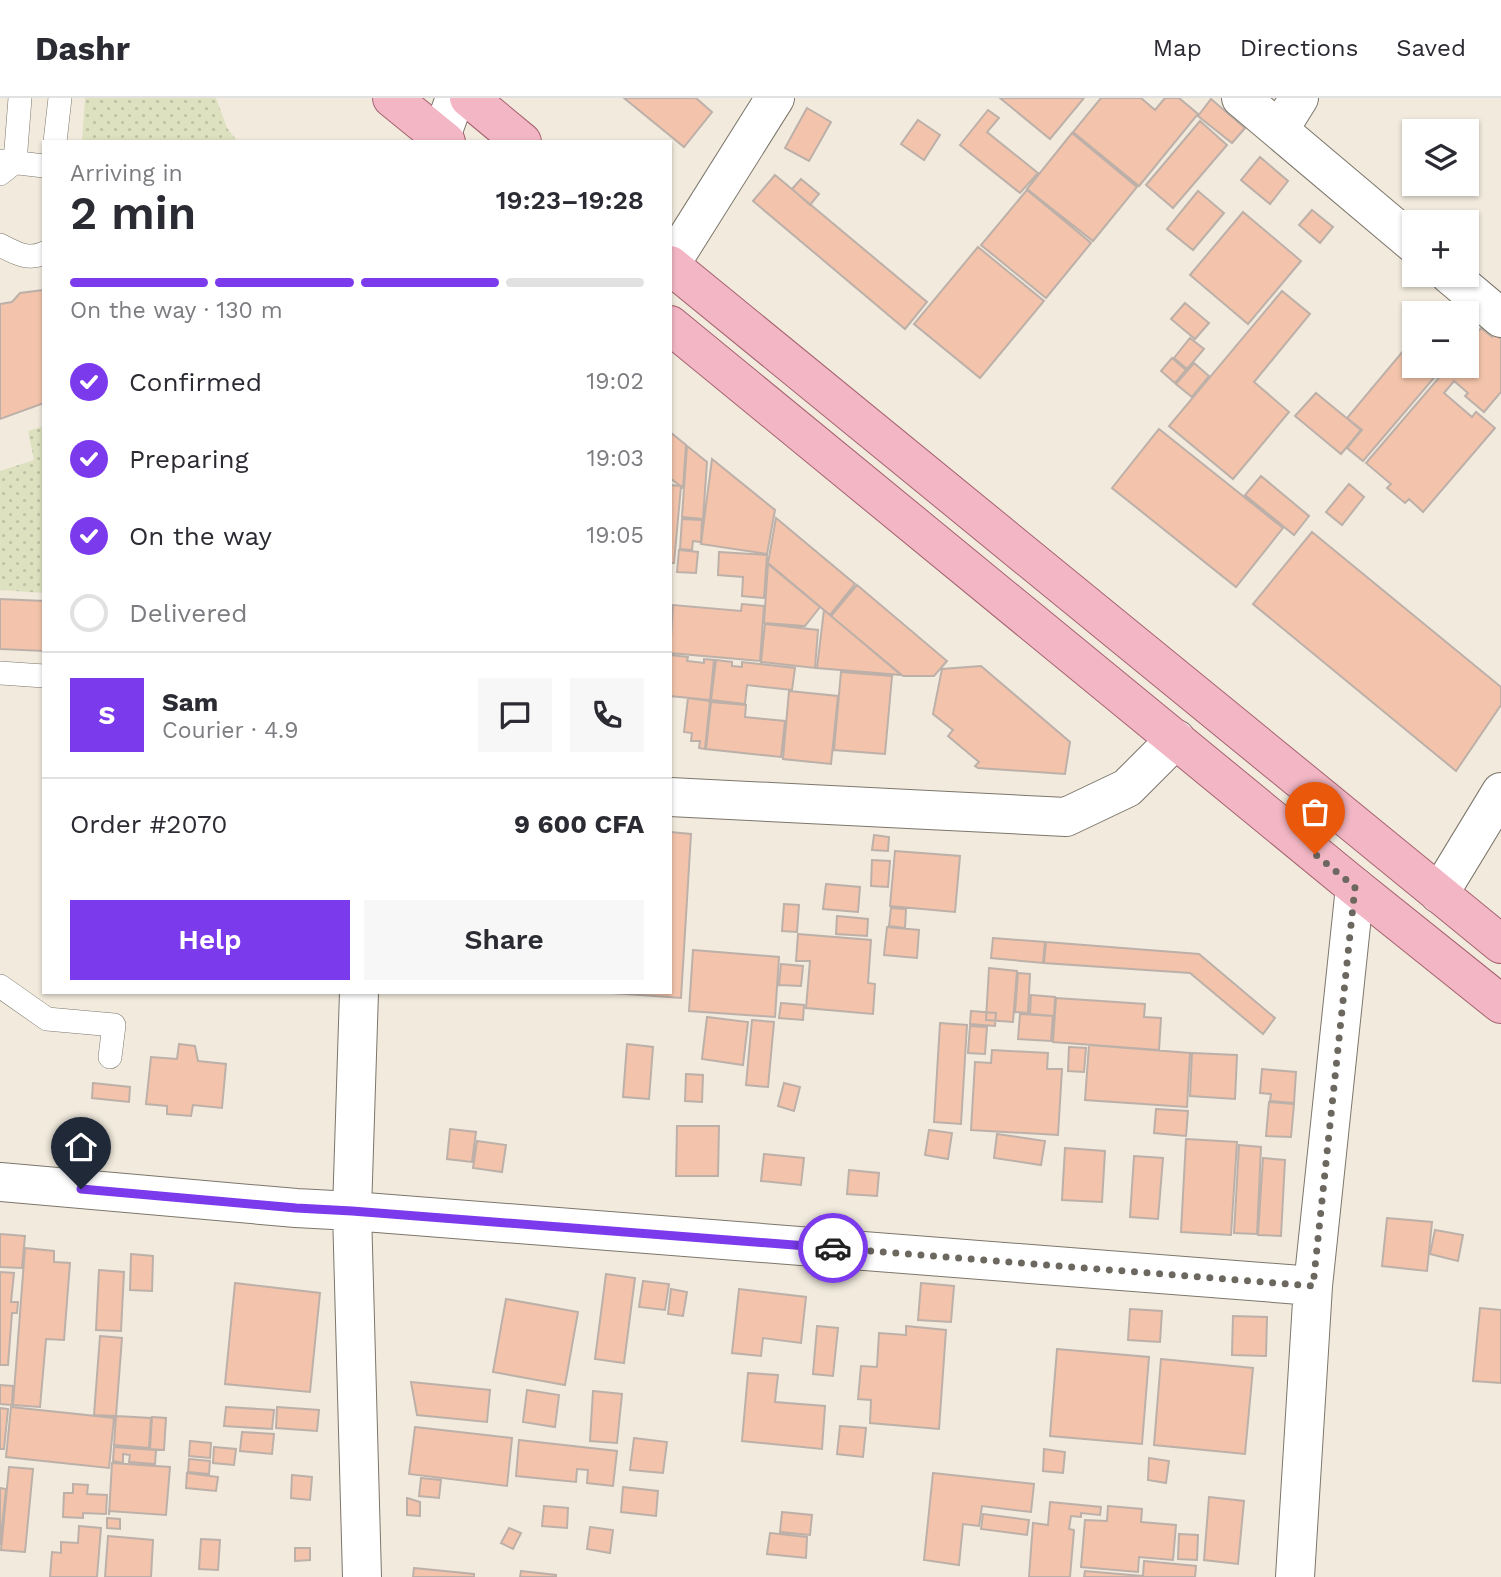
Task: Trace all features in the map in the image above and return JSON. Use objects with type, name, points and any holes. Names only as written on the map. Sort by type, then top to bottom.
[{"type":"main road","points":[[392,98],[442,140]]},
{"type":"main road","points":[[469,98],[520,140]]},
{"type":"main road","points":[[672,267],[1501,944]]},
{"type":"main road","points":[[672,327],[1501,1004]]},
{"type":"street","points":[[442,140],[455,98]]},
{"type":"street","points":[[672,262],[775,98]]},
{"type":"street","points":[[1241,98],[1402,234]]},
{"type":"street","points":[[1279,130],[1299,98]]},
{"type":"street","points":[[1464,287],[1501,318]]},
{"type":"street","points":[[672,797],[1066,817],[1127,788],[1176,739]]},
{"type":"street","points":[[1439,894],[1501,792]]},
{"type":"street","points":[[1295,1577],[1313,1286],[1355,887]]},
{"type":"street","points":[[359,994],[352,1211],[362,1577]]},
{"type":"street","points":[[0,1182],[296,1208],[1313,1286]]},
{"type":"lane","points":[[20,98],[5,166],[42,166]]},
{"type":"lane","points":[[55,140],[60,98]]},
{"type":"lane","points":[[0,244],[20,256],[42,254]]},
{"type":"lane","points":[[0,673],[42,676]]},
{"type":"lane","points":[[0,986],[47,1019],[114,1025],[110,1057]]},
{"type":"green space","points":[[85,98],[216,98],[227,128],[236,140],[82,140]]},
{"type":"green space","points":[[42,427],[42,593],[0,590],[0,471],[34,460],[28,431]]},
{"type":"building","points":[[624,98],[696,98],[712,112],[684,147]]},
{"type":"building","points":[[1000,98],[1084,98],[1050,139]]},
{"type":"building","points":[[1101,98],[1141,98],[1155,110],[1165,98],[1179,98],[1198,114],[1139,186],[1073,132]]},
{"type":"building","points":[[1211,99],[1245,128],[1232,143],[1198,116]]},
{"type":"building","points":[[807,108],[831,122],[809,161],[785,148]]},
{"type":"building","points":[[988,110],[999,118],[987,132],[1038,173],[1020,193],[960,145]]},
{"type":"building","points":[[918,120],[940,135],[924,160],[901,144]]},
{"type":"building","points":[[1200,121],[1227,145],[1173,208],[1146,185]]},
{"type":"building","points":[[1072,133],[1137,187],[1093,241],[1027,189]]},
{"type":"building","points":[[1260,157],[1288,181],[1270,204],[1241,180]]},
{"type":"building","points":[[775,175],[927,302],[905,329],[753,201]]},
{"type":"building","points":[[801,179],[819,194],[810,205],[792,189]]},
{"type":"building","points":[[1027,190],[1091,243],[1046,298],[981,245]]},
{"type":"building","points":[[1198,191],[1224,213],[1193,250],[1167,229]]},
{"type":"building","points":[[1312,210],[1333,227],[1320,243],[1299,225]]},
{"type":"building","points":[[1243,212],[1301,261],[1248,324],[1190,275]]},
{"type":"building","points":[[978,247],[1044,301],[980,378],[914,324]]},
{"type":"building","points":[[42,290],[42,404],[0,419],[0,304],[12,302],[20,293]]},
{"type":"building","points":[[1282,291],[1310,314],[1254,382],[1289,412],[1233,479],[1169,426]]},
{"type":"building","points":[[1185,303],[1209,323],[1195,339],[1171,319]]},
{"type":"building","points":[[1481,328],[1492,337],[1495,334],[1501,339],[1501,392],[1484,412],[1465,396],[1468,393],[1454,381],[1444,393],[1472,417],[1476,412],[1495,428],[1423,512],[1409,499],[1405,503],[1387,488],[1391,484],[1366,463],[1439,378],[1479,378]]},
{"type":"building","points":[[1190,338],[1204,349],[1187,369],[1174,358]]},
{"type":"building","points":[[1402,352],[1402,378],[1434,378],[1363,461],[1347,448],[1362,430],[1347,418]]},
{"type":"building","points":[[1172,358],[1186,370],[1175,383],[1161,371]]},
{"type":"building","points":[[1194,363],[1209,376],[1192,397],[1176,384]]},
{"type":"building","points":[[1316,393],[1361,430],[1341,454],[1295,416]]},
{"type":"building","points":[[1159,429],[1283,528],[1236,587],[1112,488]]},
{"type":"building","points":[[672,434],[686,445],[683,488],[672,480]]},
{"type":"building","points":[[687,446],[707,462],[703,519],[682,517]]},
{"type":"building","points":[[712,459],[775,510],[767,554],[701,544]]},
{"type":"building","points":[[1261,476],[1309,516],[1294,535],[1245,495]]},
{"type":"building","points":[[1349,484],[1364,497],[1342,525],[1326,512]]},
{"type":"building","points":[[672,485],[681,486],[672,563]]},
{"type":"building","points":[[776,518],[855,584],[830,615],[768,563]]},
{"type":"building","points":[[682,519],[702,520],[701,542],[693,541],[692,550],[680,549]]},
{"type":"building","points":[[1312,532],[1501,687],[1501,705],[1456,771],[1253,604]]},
{"type":"building","points":[[679,550],[698,552],[696,573],[677,572]]},
{"type":"building","points":[[719,552],[767,555],[764,598],[742,596],[743,577],[718,575]]},
{"type":"building","points":[[768,564],[820,607],[805,626],[764,623]]},
{"type":"building","points":[[857,585],[947,661],[934,676],[903,676],[831,616]]},
{"type":"building","points":[[0,599],[42,601],[42,651],[0,649]]},
{"type":"building","points":[[742,604],[764,606],[760,661],[672,653],[673,605],[741,611]]},
{"type":"building","points":[[824,610],[901,675],[817,668]]},
{"type":"building","points":[[765,624],[818,630],[815,668],[761,662]]},
{"type":"building","points":[[672,655],[704,663],[704,659],[714,660],[710,700],[672,696]]},
{"type":"building","points":[[716,660],[732,662],[732,666],[742,667],[742,662],[795,668],[792,690],[747,685],[745,704],[711,700]]},
{"type":"building","points":[[981,666],[1070,742],[1065,774],[978,768],[975,766],[979,762],[948,736],[953,730],[933,714],[942,669]]},
{"type":"building","points":[[841,672],[892,676],[885,754],[834,750]]},
{"type":"building","points":[[789,691],[838,696],[831,764],[783,759]]},
{"type":"building","points":[[688,698],[710,701],[705,749],[699,748],[700,741],[691,741],[692,733],[684,732]]},
{"type":"building","points":[[711,702],[746,705],[745,717],[785,721],[781,757],[706,749]]},
{"type":"building","points":[[672,832],[691,834],[681,998],[626,994],[672,994]]},
{"type":"building","points":[[874,835],[889,837],[888,851],[872,850]]},
{"type":"building","points":[[895,851],[960,856],[955,912],[890,906]]},
{"type":"building","points":[[872,860],[890,861],[888,887],[871,886]]},
{"type":"building","points":[[826,884],[860,887],[858,912],[823,909]]},
{"type":"building","points":[[784,904],[799,905],[797,932],[782,931]]},
{"type":"building","points":[[891,908],[906,909],[905,928],[889,926]]},
{"type":"building","points":[[837,916],[868,919],[867,936],[836,934]]},
{"type":"building","points":[[887,927],[919,930],[917,958],[884,955]]},
{"type":"building","points":[[798,934],[871,940],[868,983],[875,984],[873,1014],[806,1008],[810,961],[796,961]]},
{"type":"building","points":[[993,938],[1045,942],[1043,963],[991,958]]},
{"type":"building","points":[[1046,942],[1199,954],[1275,1018],[1263,1034],[1190,973],[1044,963]]},
{"type":"building","points":[[693,950],[779,957],[775,1017],[689,1011]]},
{"type":"building","points":[[781,964],[803,966],[801,986],[779,985]]},
{"type":"building","points":[[989,968],[1017,971],[1013,1022],[986,1020]]},
{"type":"building","points":[[1018,973],[1030,974],[1028,1013],[1015,1012]]},
{"type":"building","points":[[1031,995],[1055,997],[1054,1016],[1030,1014]]},
{"type":"building","points":[[1056,998],[1145,1004],[1144,1017],[1161,1018],[1159,1050],[1053,1042]]},
{"type":"building","points":[[781,1003],[804,1005],[803,1020],[779,1018]]},
{"type":"building","points":[[971,1011],[996,1013],[995,1026],[970,1024]]},
{"type":"building","points":[[1020,1014],[1053,1016],[1051,1041],[1018,1039]]},
{"type":"building","points":[[707,1017],[748,1022],[743,1065],[702,1059]]},
{"type":"building","points":[[752,1020],[774,1022],[768,1087],[746,1085]]},
{"type":"building","points":[[940,1023],[967,1025],[961,1124],[934,1122]]},
{"type":"building","points":[[970,1026],[987,1027],[985,1054],[968,1053]]},
{"type":"building","points":[[179,1044],[195,1046],[198,1061],[226,1064],[222,1108],[193,1105],[191,1116],[167,1114],[167,1106],[146,1104],[151,1057],[177,1059]]},
{"type":"building","points":[[627,1044],[653,1047],[649,1099],[623,1097]]},
{"type":"building","points":[[1089,1045],[1190,1053],[1187,1107],[1085,1100]]},
{"type":"building","points":[[1069,1047],[1086,1048],[1084,1072],[1068,1071]]},
{"type":"building","points":[[992,1050],[1048,1053],[1047,1069],[1062,1069],[1058,1135],[971,1130],[975,1062],[991,1063]]},
{"type":"building","points":[[1192,1053],[1237,1055],[1235,1099],[1190,1096]]},
{"type":"building","points":[[1262,1069],[1296,1072],[1294,1103],[1270,1101],[1271,1094],[1260,1093]]},
{"type":"building","points":[[686,1074],[703,1075],[702,1102],[685,1101]]},
{"type":"building","points":[[93,1083],[130,1087],[129,1102],[92,1098]]},
{"type":"building","points":[[784,1083],[800,1087],[794,1111],[778,1106]]},
{"type":"building","points":[[1269,1102],[1294,1104],[1291,1137],[1266,1136]]},
{"type":"building","points":[[1156,1109],[1188,1111],[1186,1136],[1154,1133]]},
{"type":"building","points":[[677,1126],[719,1126],[718,1176],[676,1176]]},
{"type":"building","points":[[450,1129],[476,1132],[472,1162],[447,1159]]},
{"type":"building","points":[[929,1130],[952,1133],[948,1159],[925,1155]]},
{"type":"building","points":[[997,1134],[1045,1141],[1041,1165],[994,1158]]},
{"type":"building","points":[[1186,1139],[1237,1142],[1231,1235],[1181,1232]]},
{"type":"building","points":[[477,1141],[506,1145],[502,1172],[473,1168]]},
{"type":"building","points":[[1239,1145],[1261,1147],[1257,1234],[1234,1233]]},
{"type":"building","points":[[1065,1148],[1105,1151],[1102,1202],[1062,1200]]},
{"type":"building","points":[[764,1154],[804,1158],[801,1185],[761,1181]]},
{"type":"building","points":[[1134,1156],[1163,1158],[1158,1219],[1130,1217]]},
{"type":"building","points":[[1263,1158],[1285,1160],[1281,1236],[1258,1235]]},
{"type":"building","points":[[849,1170],[879,1173],[877,1196],[847,1194]]},
{"type":"building","points":[[1387,1218],[1432,1222],[1427,1271],[1382,1266]]},
{"type":"building","points":[[1435,1230],[1463,1235],[1458,1261],[1430,1254]]},
{"type":"building","points":[[0,1234],[25,1236],[22,1268],[0,1267]]},
{"type":"building","points":[[25,1248],[54,1251],[54,1262],[70,1263],[64,1340],[46,1339],[40,1407],[13,1405]]},
{"type":"building","points":[[131,1254],[153,1256],[152,1291],[130,1290]]},
{"type":"building","points":[[99,1270],[124,1272],[121,1331],[96,1330]]},
{"type":"building","points":[[0,1272],[14,1273],[11,1302],[18,1302],[17,1313],[12,1313],[8,1365],[0,1365]]},
{"type":"building","points":[[606,1274],[635,1278],[624,1363],[595,1359]]},
{"type":"building","points":[[643,1281],[669,1284],[665,1310],[639,1307]]},
{"type":"building","points":[[235,1283],[320,1293],[310,1392],[225,1384]]},
{"type":"building","points":[[921,1283],[954,1286],[951,1322],[918,1320]]},
{"type":"building","points":[[671,1289],[687,1292],[683,1316],[668,1314]]},
{"type":"building","points":[[739,1289],[806,1297],[801,1343],[763,1338],[761,1356],[732,1353]]},
{"type":"building","points":[[506,1299],[578,1312],[565,1385],[493,1372]]},
{"type":"building","points":[[1480,1308],[1501,1310],[1501,1383],[1473,1381]]},
{"type":"building","points":[[1130,1309],[1162,1311],[1160,1342],[1128,1340]]},
{"type":"building","points":[[1233,1316],[1267,1317],[1266,1356],[1232,1355]]},
{"type":"building","points":[[817,1326],[838,1328],[833,1376],[813,1374]]},
{"type":"building","points":[[906,1326],[946,1330],[939,1429],[870,1423],[871,1400],[858,1399],[861,1366],[877,1367],[879,1333],[906,1335]]},
{"type":"building","points":[[100,1336],[122,1338],[116,1416],[94,1415]]},
{"type":"building","points":[[1057,1349],[1149,1357],[1142,1444],[1050,1436]]},
{"type":"building","points":[[1161,1359],[1253,1368],[1245,1454],[1154,1445]]},
{"type":"building","points":[[748,1373],[778,1375],[775,1402],[825,1406],[822,1449],[742,1441]]},
{"type":"building","points":[[411,1382],[490,1390],[487,1422],[417,1415]]},
{"type":"building","points":[[0,1385],[13,1386],[12,1405],[0,1404]]},
{"type":"building","points":[[527,1390],[559,1395],[555,1427],[523,1422]]},
{"type":"building","points":[[593,1391],[622,1394],[617,1443],[590,1441]]},
{"type":"building","points":[[11,1407],[114,1418],[109,1468],[6,1457]]},
{"type":"building","points":[[226,1407],[274,1410],[272,1429],[224,1426]]},
{"type":"building","points":[[277,1407],[319,1410],[317,1431],[276,1428]]},
{"type":"building","points":[[0,1408],[8,1409],[4,1449],[0,1449]]},
{"type":"building","points":[[116,1416],[151,1418],[149,1448],[114,1445]]},
{"type":"building","points":[[152,1417],[166,1418],[164,1450],[150,1449]]},
{"type":"building","points":[[840,1426],[866,1428],[863,1457],[837,1454]]},
{"type":"building","points":[[415,1427],[512,1438],[507,1486],[409,1474]]},
{"type":"building","points":[[242,1432],[274,1434],[272,1454],[240,1451]]},
{"type":"building","points":[[634,1438],[667,1442],[663,1473],[630,1470]]},
{"type":"building","points":[[519,1440],[617,1451],[613,1486],[587,1483],[588,1470],[577,1469],[576,1482],[516,1476]]},
{"type":"building","points":[[190,1441],[211,1443],[210,1458],[189,1456]]},
{"type":"building","points":[[114,1447],[156,1450],[155,1464],[129,1462],[130,1455],[123,1454],[123,1463],[113,1461]]},
{"type":"building","points":[[214,1447],[236,1449],[234,1465],[213,1463]]},
{"type":"building","points":[[1044,1449],[1065,1452],[1063,1473],[1043,1471]]},
{"type":"building","points":[[1149,1458],[1169,1461],[1166,1483],[1148,1480]]},
{"type":"building","points":[[189,1459],[210,1461],[209,1474],[188,1472]]},
{"type":"building","points":[[112,1463],[170,1467],[166,1515],[109,1511]]},
{"type":"building","points":[[9,1467],[33,1469],[25,1552],[1,1550]]},
{"type":"building","points":[[187,1473],[218,1477],[216,1491],[186,1488]]},
{"type":"building","points":[[933,1473],[1034,1484],[1031,1512],[982,1506],[979,1526],[963,1524],[959,1565],[924,1560]]},
{"type":"building","points":[[292,1475],[312,1477],[310,1500],[291,1498]]},
{"type":"building","points":[[421,1478],[441,1480],[439,1498],[419,1496]]},
{"type":"building","points":[[73,1484],[88,1485],[87,1494],[107,1495],[106,1514],[83,1513],[83,1518],[63,1517],[64,1493],[73,1493]]},
{"type":"building","points":[[623,1487],[658,1491],[656,1516],[621,1512]]},
{"type":"building","points":[[0,1488],[6,1489],[0,1545]]},
{"type":"building","points":[[1209,1497],[1244,1501],[1238,1564],[1204,1560]]},
{"type":"building","points":[[407,1498],[420,1502],[420,1516],[407,1515]]},
{"type":"building","points":[[1050,1502],[1101,1507],[1100,1515],[1081,1513],[1081,1517],[1071,1516],[1069,1529],[1074,1530],[1070,1577],[1029,1577],[1033,1523],[1048,1525]]},
{"type":"building","points":[[544,1506],[568,1508],[567,1528],[542,1526]]},
{"type":"building","points":[[1108,1506],[1142,1509],[1141,1522],[1176,1525],[1173,1560],[1139,1557],[1138,1572],[1081,1567],[1085,1520],[1107,1521]]},
{"type":"building","points":[[782,1512],[812,1515],[810,1535],[780,1532]]},
{"type":"building","points":[[983,1514],[1029,1520],[1027,1535],[981,1529]]},
{"type":"building","points":[[107,1518],[120,1519],[120,1529],[107,1528]]},
{"type":"building","points":[[79,1526],[101,1528],[97,1577],[50,1577],[52,1552],[61,1553],[61,1542],[78,1543]]},
{"type":"building","points":[[590,1527],[613,1530],[610,1553],[587,1549]]},
{"type":"building","points":[[509,1528],[521,1533],[513,1549],[501,1543]]},
{"type":"building","points":[[770,1533],[807,1537],[806,1558],[767,1554]]},
{"type":"building","points":[[1179,1534],[1198,1535],[1197,1560],[1178,1559]]},
{"type":"building","points":[[108,1536],[153,1540],[151,1577],[105,1577]]},
{"type":"building","points":[[201,1539],[220,1540],[218,1570],[199,1569]]},
{"type":"building","points":[[295,1548],[310,1548],[310,1560],[295,1561]]},
{"type":"building","points":[[1144,1561],[1196,1566],[1195,1577],[1084,1577],[1085,1571],[1143,1576]]},
{"type":"building","points":[[414,1568],[474,1574],[474,1577],[413,1577]]},
{"type":"building","points":[[521,1571],[556,1575],[556,1577],[520,1577]]},
{"type":"way so far","points":[[833,1248],[1313,1286],[1355,887],[1315,854]]},
{"type":"route","points":[[81,1189],[296,1208],[833,1248]]}]
